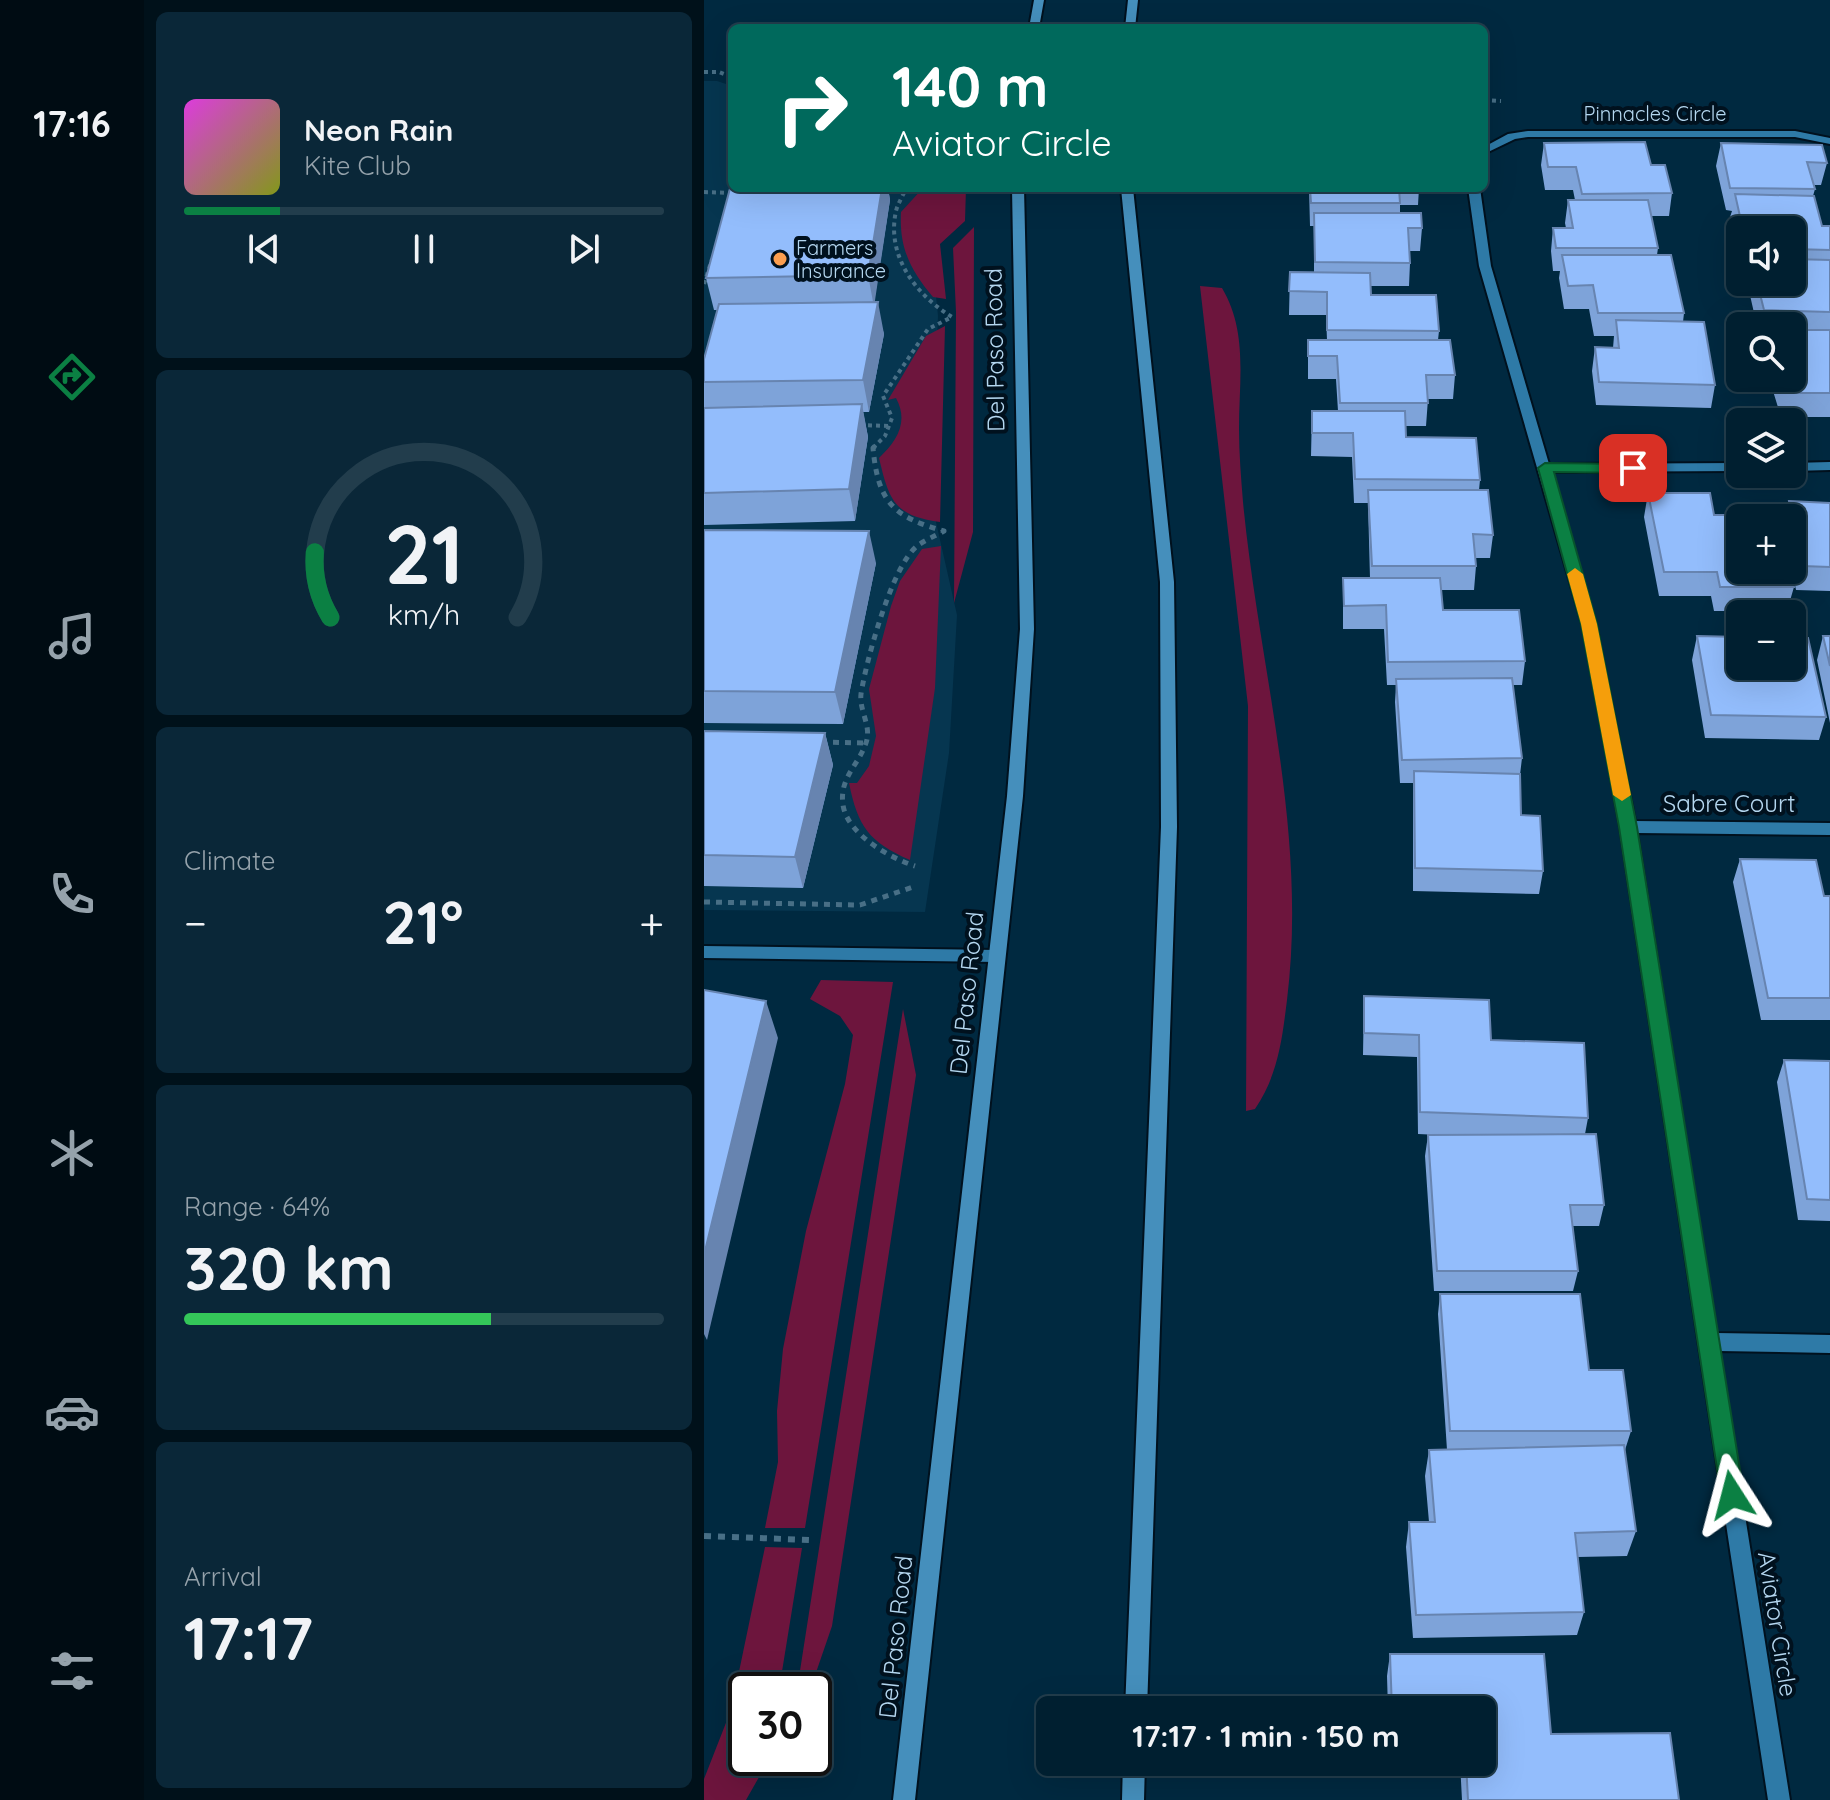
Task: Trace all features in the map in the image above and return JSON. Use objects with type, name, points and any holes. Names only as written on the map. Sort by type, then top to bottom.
[{"type":"main road","points":[[1034,24],[1039,0]]},
{"type":"main road","points":[[1131,24],[1133,0]]},
{"type":"main road","name":"Del Paso Road","points":[[904,1800],[1015,796],[1027,629],[1018,192]]},
{"type":"main road","points":[[1127,192],[1167,582],[1169,811],[1137,1696]]},
{"type":"main road","points":[[1133,1800],[1134,1776]]},
{"type":"street","name":"Pinnacles Circle","points":[[1488,149],[1512,136],[1528,134],[1795,134],[1830,141]]},
{"type":"street","points":[[1475,192],[1485,266],[1545,468],[1726,467]]},
{"type":"street","points":[[1806,467],[1830,466]]},
{"type":"street","name":"Aviator Circle","points":[[1545,468],[1589,624],[1628,827],[1779,1800]]},
{"type":"street","name":"Sabre Court","points":[[1628,827],[1830,829]]},
{"type":"street","points":[[704,952],[997,956]]},
{"type":"street","points":[[1709,1342],[1830,1344]]},
{"type":"path","points":[[704,72],[728,75]]},
{"type":"path","points":[[704,192],[728,190]]},
{"type":"path","points":[[739,192],[746,194]]},
{"type":"path","points":[[904,192],[896,207],[894,234],[900,261],[909,281],[933,307],[952,317],[928,329],[883,396],[892,418],[873,448],[874,472],[883,498],[908,522],[944,531],[915,547],[883,605],[860,698],[868,730],[866,743],[844,780],[843,807],[860,834],[872,846],[893,859],[915,866]]},
{"type":"path","points":[[704,284],[713,254]]},
{"type":"path","points":[[860,425],[889,426]]},
{"type":"path","points":[[819,742],[866,743]]},
{"type":"path","points":[[704,902],[860,905],[913,887]]},
{"type":"path","points":[[704,1536],[811,1540]]},
{"type":"shaded area","points":[[704,81],[717,81],[728,85],[728,192],[954,192],[930,236],[938,316],[931,500],[957,615],[949,753],[925,912],[704,910]]},
{"type":"shaded area","points":[[919,192],[966,192],[965,221],[940,244],[946,299],[933,297],[912,267],[904,247],[901,212]]},
{"type":"shaded area","points":[[974,227],[973,532],[954,603],[956,312],[953,248]]},
{"type":"shaded area","points":[[1200,286],[1222,288],[1236,322],[1239,339],[1239,438],[1243,502],[1287,812],[1291,874],[1292,937],[1281,1043],[1263,1096],[1255,1109],[1246,1111],[1248,706]]},
{"type":"shaded area","points":[[945,326],[940,522],[912,515],[896,504],[886,485],[879,458],[896,438],[901,423],[896,398],[888,400],[926,336]]},
{"type":"shaded area","points":[[941,546],[935,688],[910,860],[884,847],[868,831],[861,822],[849,783],[857,783],[869,766],[876,736],[869,689],[900,581],[922,549]]},
{"type":"shaded area","points":[[821,980],[893,982],[805,1528],[765,1528],[778,1462],[777,1411],[783,1349],[806,1231],[845,1084],[853,1035],[840,1016],[810,999]]},
{"type":"shaded area","points":[[903,1009],[916,1075],[832,1626],[816,1672],[800,1672]]},
{"type":"shaded area","points":[[765,1547],[802,1548],[782,1672],[739,1672]]},
{"type":"shaded area","points":[[728,1718],[728,1776],[760,1776],[746,1800],[704,1800],[704,1779]]},
{"type":"building","points":[[1645,142],[1651,165],[1665,165],[1672,193],[1582,194],[1576,167],[1548,167],[1544,143]]},
{"type":"building","points":[[1721,143],[1822,145],[1827,163],[1807,162],[1815,189],[1730,188]]},
{"type":"building","points":[[729,192],[881,192],[868,275],[706,278]]},
{"type":"building","points":[[1310,192],[1399,192],[1400,203],[1311,203]]},
{"type":"building","points":[[1735,194],[1814,196],[1822,226],[1830,226],[1830,250],[1806,249],[1806,216],[1740,216]]},
{"type":"building","points":[[1568,200],[1648,200],[1658,248],[1556,248],[1553,228],[1573,228]]},
{"type":"building","points":[[1314,213],[1421,213],[1422,228],[1408,228],[1410,263],[1315,262]]},
{"type":"building","points":[[1562,255],[1671,255],[1684,313],[1598,313],[1593,285],[1568,286]]},
{"type":"building","points":[[1806,259],[1830,260],[1830,312],[1764,310],[1760,296],[1806,296]]},
{"type":"building","points":[[1290,272],[1370,273],[1371,295],[1436,295],[1439,331],[1327,330],[1327,292],[1289,291]]},
{"type":"building","points":[[878,302],[863,380],[704,382],[704,359],[719,304]]},
{"type":"building","points":[[1616,320],[1704,322],[1715,385],[1599,382],[1595,347],[1619,348]]},
{"type":"building","points":[[1806,330],[1830,330],[1830,393],[1787,393],[1806,392]]},
{"type":"building","points":[[1308,340],[1450,340],[1455,375],[1426,375],[1428,403],[1340,403],[1337,356],[1308,356]]},
{"type":"building","points":[[862,404],[849,489],[704,493],[704,408]]},
{"type":"building","points":[[1312,411],[1405,411],[1406,437],[1476,438],[1480,480],[1355,479],[1353,433],[1312,433]]},
{"type":"building","points":[[1368,490],[1488,490],[1493,535],[1473,534],[1476,566],[1372,566]]},
{"type":"building","points":[[1648,493],[1710,493],[1714,515],[1726,515],[1726,584],[1793,584],[1794,587],[1720,587],[1717,572],[1664,572]]},
{"type":"building","points":[[1789,501],[1830,503],[1830,567],[1806,566],[1806,504],[1790,504]]},
{"type":"building","points":[[704,530],[869,531],[835,692],[704,691]]},
{"type":"building","points":[[1343,578],[1440,578],[1443,610],[1519,610],[1525,661],[1388,662],[1386,605],[1344,606]]},
{"type":"building","points":[[1697,636],[1726,637],[1726,680],[1806,680],[1808,638],[1826,717],[1711,715]]},
{"type":"building","points":[[1823,636],[1830,636],[1830,666]]},
{"type":"building","points":[[1512,678],[1522,758],[1402,760],[1396,679]]},
{"type":"building","points":[[704,731],[825,733],[795,857],[704,855]]},
{"type":"building","points":[[1414,771],[1520,774],[1521,815],[1540,816],[1543,871],[1415,868]]},
{"type":"building","points":[[1740,859],[1816,860],[1824,896],[1830,896],[1830,998],[1768,998]]},
{"type":"building","points":[[704,990],[766,1001],[704,1255]]},
{"type":"building","points":[[1364,996],[1489,1000],[1491,1040],[1584,1043],[1588,1118],[1420,1112],[1419,1035],[1364,1033]]},
{"type":"building","points":[[1784,1060],[1830,1061],[1830,1200],[1807,1199]]},
{"type":"building","points":[[1596,1134],[1604,1205],[1570,1205],[1578,1271],[1437,1271],[1428,1135]]},
{"type":"building","points":[[1440,1294],[1580,1294],[1589,1370],[1623,1370],[1631,1431],[1450,1431]]},
{"type":"building","points":[[1624,1445],[1636,1531],[1575,1533],[1584,1612],[1416,1615],[1409,1522],[1435,1522],[1429,1450]]},
{"type":"building","points":[[1390,1654],[1544,1654],[1551,1734],[1670,1733],[1679,1800],[1468,1800],[1467,1776],[1496,1776],[1496,1696],[1392,1696]]},
{"type":"slow traffic","points":[[1575,574],[1589,624],[1622,795]]},
{"type":"place","name":"Farmers Insurance","points":[[780,259]]},
{"type":"route","points":[[1633,468],[1545,468],[1589,624],[1628,827],[1732,1495]]}]
